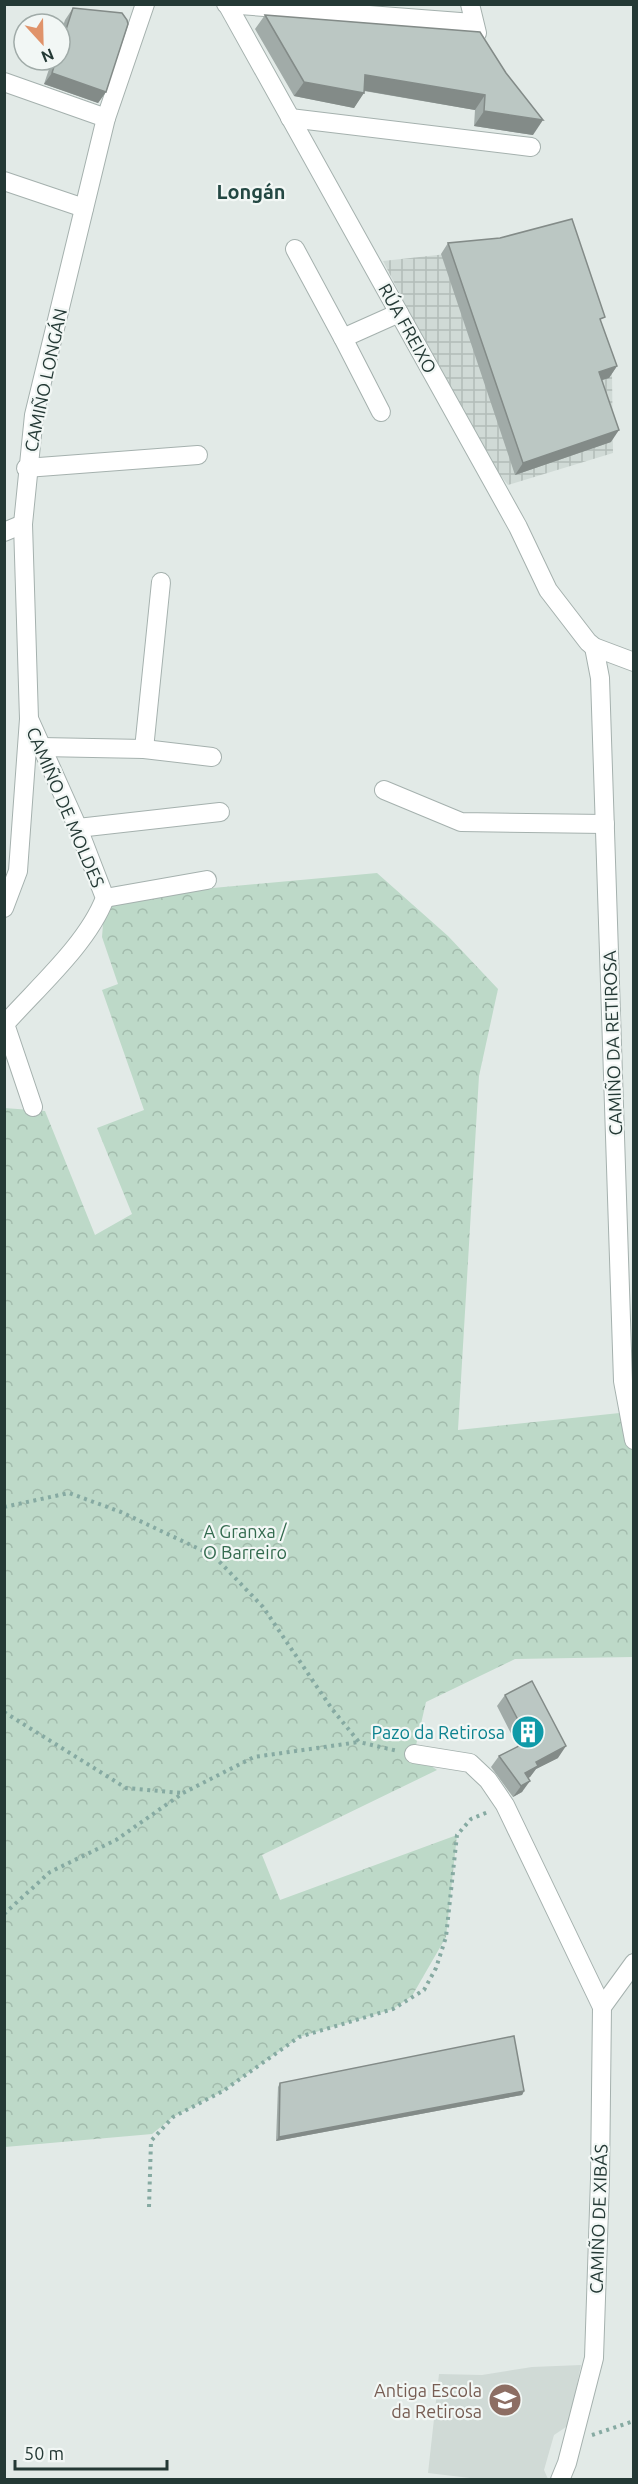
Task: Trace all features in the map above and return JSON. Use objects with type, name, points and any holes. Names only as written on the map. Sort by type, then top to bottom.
[{"type":"street","name":"CAMIÑO LONGÁN","points":[[4,908],[18,871],[29,719],[23,524],[34,415],[106,118],[145,4]]},
{"type":"street","points":[[227,4],[473,23]]},
{"type":"street","name":"RÚA FREIXO","points":[[227,4],[518,526],[548,590],[581,635],[594,647]]},
{"type":"street","points":[[470,4],[473,23],[486,53]]},
{"type":"street","points":[[4,82],[106,118]]},
{"type":"street","points":[[290,118],[531,147]]},
{"type":"street","points":[[4,181],[84,208]]},
{"type":"street","points":[[295,249],[381,412]]},
{"type":"street","points":[[343,338],[399,312]]},
{"type":"street","points":[[27,468],[198,454]]},
{"type":"street","points":[[4,532],[23,524]]},
{"type":"street","points":[[144,749],[161,582]]},
{"type":"street","points":[[594,647],[633,662]]},
{"type":"street","name":"CAMIÑO DA RETIROSA","points":[[594,647],[600,678],[623,1381],[633,1440]]},
{"type":"street","name":"CAMIÑO DE MOLDES","points":[[29,719],[78,828],[105,898],[99,915],[87,933],[5,1024],[33,1107]]},
{"type":"street","points":[[41,747],[144,749],[212,757]]},
{"type":"street","points":[[384,790],[461,822],[605,824]]},
{"type":"street","points":[[78,828],[220,812]]},
{"type":"street","points":[[105,898],[207,880]]},
{"type":"street","points":[[414,1754],[470,1763],[488,1780],[505,1805],[602,2007],[633,1963]]},
{"type":"street","name":"CAMIÑO DE XIBÁS","points":[[560,2480],[573,2442],[594,2358],[600,2180],[602,2007]]},
{"type":"path","points":[[4,1507],[69,1493],[121,1512],[214,1556],[263,1607],[332,1709],[359,1742]]},
{"type":"path","points":[[4,1712],[126,1788],[183,1793]]},
{"type":"path","points":[[4,1914],[50,1872],[116,1840],[183,1793],[254,1756],[359,1742],[414,1754]]},
{"type":"path","points":[[149,2207],[151,2141],[173,2117],[223,2091],[299,2037],[393,2009],[424,1990],[436,1968],[447,1937],[457,1835],[471,1820],[505,1805]]},
{"type":"path","points":[[573,2442],[633,2421]]},
{"type":"shaded area","points":[[492,249],[598,328],[612,373],[613,453],[508,485],[482,452],[383,261]]},
{"type":"shaded area","name":"Antiga Escola da Retirosa","points":[[581,2365],[569,2425],[554,2435],[544,2470],[548,2479],[487,2480],[428,2473],[439,2374],[482,2375],[532,2367]]},
{"type":"green space","name":"A Granxa / O Barreiro","points":[[377,873],[448,936],[498,989],[479,1076],[458,1430],[629,1412],[634,1440],[633,1657],[515,1659],[426,1702],[414,1754],[437,1770],[262,1855],[280,1900],[457,1835],[446,1937],[412,1996],[393,2009],[299,2037],[223,2091],[173,2117],[152,2134],[5,2147],[4,1108],[45,1111],[95,1235],[132,1214],[97,1128],[144,1110],[102,990],[118,984],[102,937],[105,898]]},
{"type":"building","points":[[73,8],[122,13],[127,20],[128,24],[106,92],[52,73],[72,72]]},
{"type":"building","points":[[265,15],[480,32],[506,73],[543,120],[484,111],[485,95],[365,75],[364,93],[304,82]]},
{"type":"building","points":[[572,219],[605,317],[600,319],[617,366],[599,372],[619,430],[523,463],[448,243],[500,238]]},
{"type":"building","points":[[532,1681],[566,1746],[536,1762],[538,1766],[525,1773],[530,1781],[521,1786],[499,1756],[529,1741],[505,1695]]},
{"type":"building","points":[[514,2036],[524,2091],[279,2137],[280,2083]]},
{"type":"place","name":"Pazo da Retirosa","points":[[528,1732]]},
{"type":"place","name":"Antiga Escola da Retirosa","points":[[505,2400]]},
{"type":"district","name":"Longán","points":[[251,191]]}]
